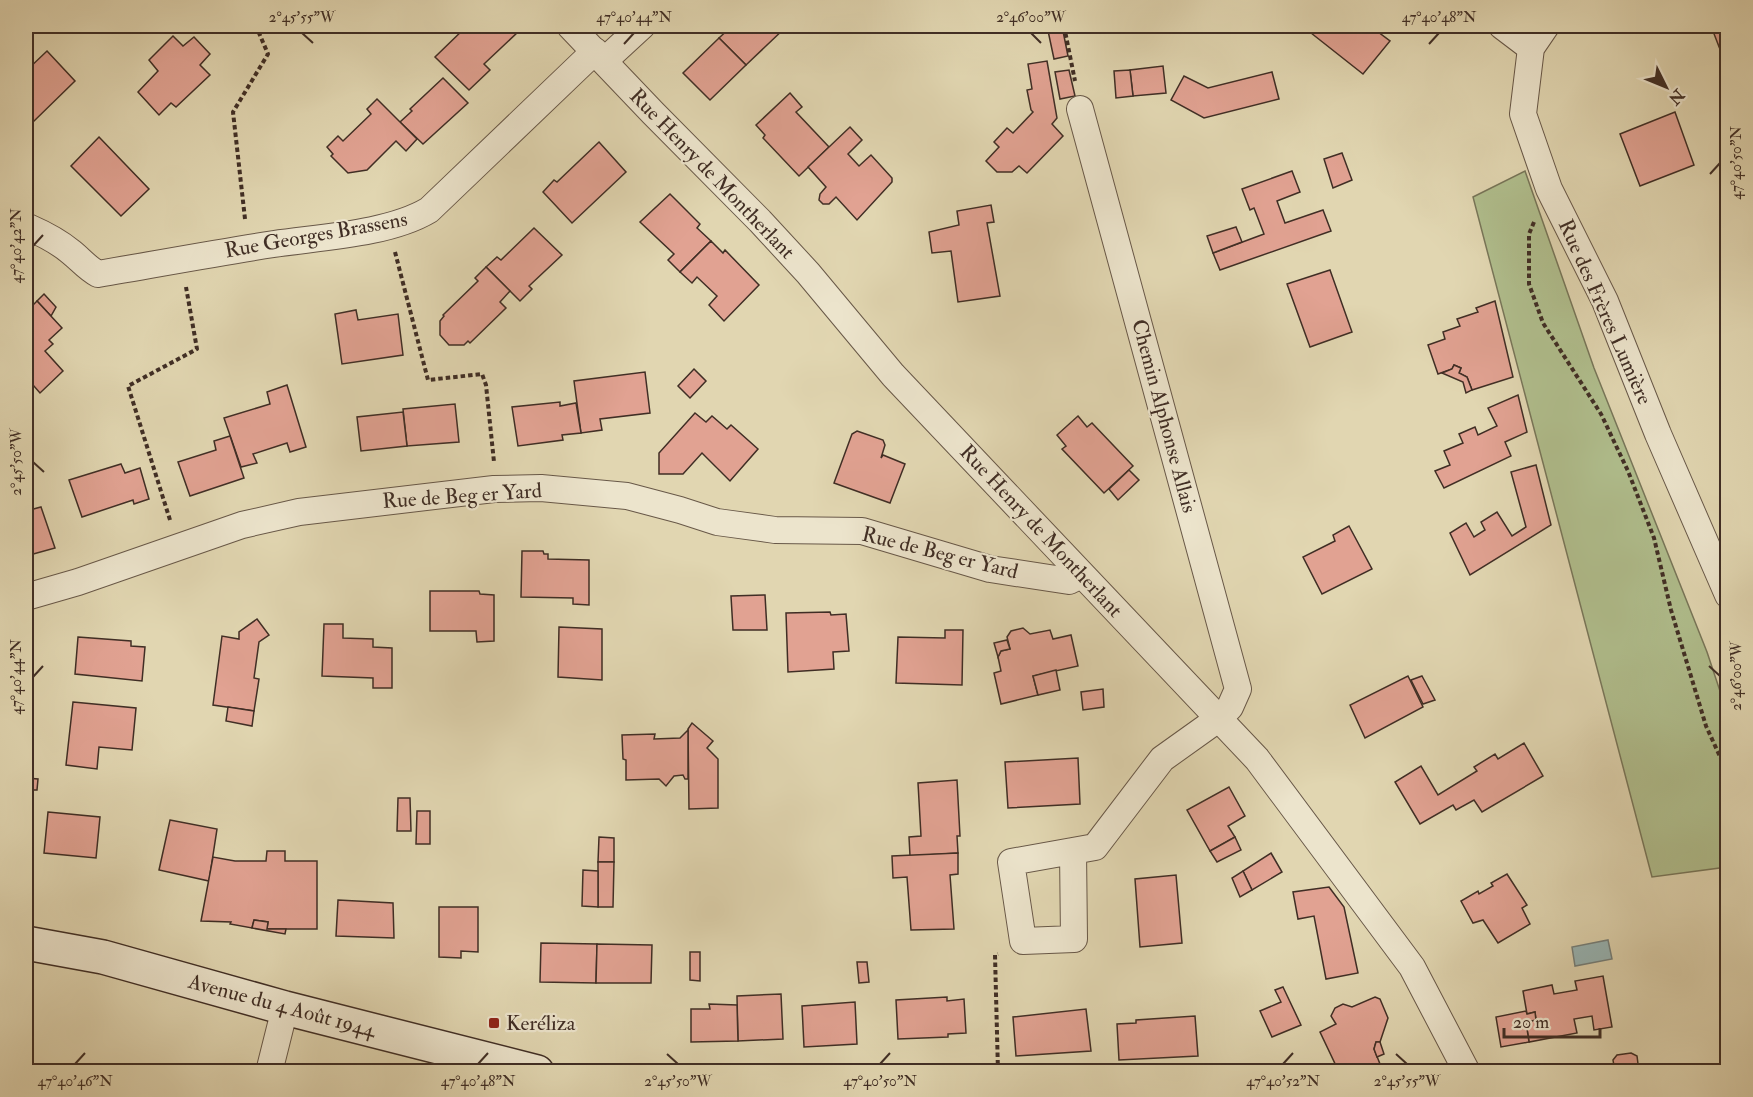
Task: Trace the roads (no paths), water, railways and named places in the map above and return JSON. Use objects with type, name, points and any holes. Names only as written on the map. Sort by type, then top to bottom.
[{"type":"street","name":"Rue Henry de Montherlant","points":[[570,26],[760,221],[808,273],[893,375],[1257,759],[1412,968],[1467,1071]]},
{"type":"street","name":"Rue Georges Brassens","points":[[26,225],[47,235],[73,254],[87,268],[98,274],[387,226],[411,220],[429,210],[599,56],[642,26]]},
{"type":"street","points":[[1502,26],[1531,48]]},
{"type":"street","name":"Rue des Frères Lumière","points":[[1546,26],[1531,48],[1523,114],[1550,189],[1605,301],[1658,434],[1728,595]]},
{"type":"street","name":"Chemin Alphonse Allais","points":[[1072,851],[1074,939],[1023,941],[1011,862],[1072,851],[1095,847],[1162,759],[1230,707],[1238,689],[1080,109]]},
{"type":"street","name":"Rue de Beg er Yard","points":[[26,597],[78,582],[242,525],[298,512],[494,489],[542,488],[627,496],[717,522],[775,530],[862,531],[990,569],[1069,581],[1081,575]]},
{"type":"street","name":"Avenue du 4 Août 1944","points":[[26,943],[103,957],[285,1008],[537,1071]]},
{"type":"street","points":[[269,1071],[285,1008]]},
{"type":"water","points":[[1608,940],[1612,959],[1575,966],[1572,947]]},
{"type":"place","name":"Keréliza","points":[[494,1023]]}]
